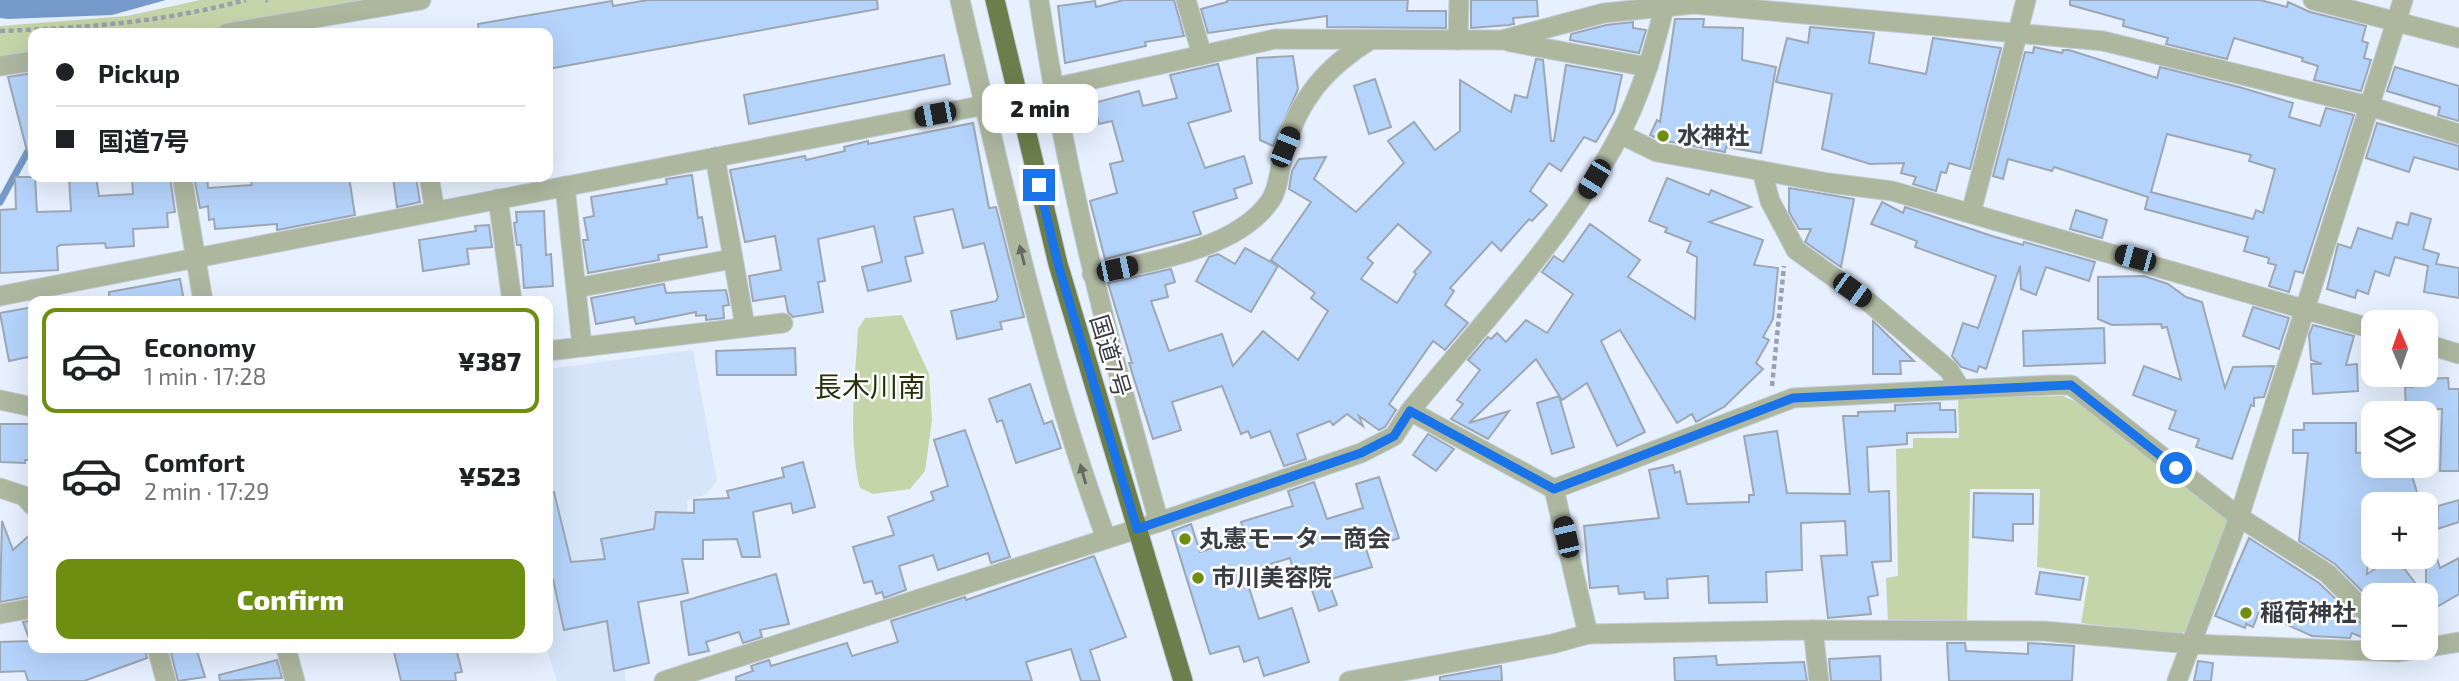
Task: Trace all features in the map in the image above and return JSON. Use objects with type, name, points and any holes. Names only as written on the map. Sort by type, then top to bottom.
[{"type":"highway","name":"国道7号","points":[[995,0],[1058,264],[1183,681]]},
{"type":"street","points":[[256,28],[421,0]]},
{"type":"street","points":[[960,0],[1027,276],[1088,490],[1106,538]]},
{"type":"street","points":[[1040,0],[1052,88],[1091,274],[1159,522]]},
{"type":"street","points":[[1186,0],[1202,55]]},
{"type":"street","points":[[1458,40],[1459,0]]},
{"type":"street","points":[[1970,213],[2026,0]]},
{"type":"street","points":[[2313,0],[2459,38]]},
{"type":"street","points":[[2177,681],[2239,517],[2403,0]]},
{"type":"street","points":[[1502,40],[1604,13],[1666,3],[2103,41],[2369,106],[2459,134]]},
{"type":"street","points":[[664,681],[1159,522],[1361,453],[1394,436],[1410,411],[1581,201],[1620,134],[1648,67],[1666,3]]},
{"type":"street","points":[[1052,88],[1275,39],[1502,40],[1648,67]]},
{"type":"street","points":[[1091,274],[1193,253],[1255,218],[1272,200],[1285,147],[1304,99],[1339,60],[1370,40]]},
{"type":"street","points":[[0,66],[28,62]]},
{"type":"street","points":[[0,296],[985,105]]},
{"type":"street","points":[[1620,134],[1657,152],[1892,191],[2361,326]]},
{"type":"street","points":[[715,157],[746,326]]},
{"type":"street","points":[[1762,171],[1770,201],[1796,250],[1871,304],[1949,370],[1961,390]]},
{"type":"street","points":[[183,182],[202,296]]},
{"type":"street","points":[[430,182],[435,211]]},
{"type":"street","points":[[565,186],[582,346]]},
{"type":"street","points":[[498,199],[511,296]]},
{"type":"street","points":[[576,288],[733,259]]},
{"type":"street","points":[[553,350],[783,323]]},
{"type":"street","points":[[2438,348],[2459,354]]},
{"type":"street","points":[[1554,489],[1793,398],[2071,385],[2239,517],[2327,573],[2361,608]]},
{"type":"street","points":[[0,400],[28,406]]},
{"type":"street","points":[[1410,411],[1554,489],[1588,634]]},
{"type":"street","points":[[0,488],[24,496],[28,500]]},
{"type":"street","points":[[0,614],[28,609]]},
{"type":"street","points":[[1812,630],[1819,681]]},
{"type":"street","points":[[1349,681],[1552,644],[1588,634],[1812,630],[2043,631],[2191,644],[2361,649]]},
{"type":"street","points":[[2438,645],[2459,642]]},
{"type":"street","points":[[158,653],[166,681]]},
{"type":"street","points":[[287,653],[295,681]]},
{"type":"path","points":[[57,28],[132,24],[192,14],[246,0]]},
{"type":"path","points":[[0,31],[28,30]]},
{"type":"path","points":[[1770,407],[1787,233]]},
{"type":"shaded area","points":[[693,350],[717,481],[706,494],[687,501],[691,555],[613,582],[626,681],[557,681],[548,653],[553,653],[553,368]]},
{"type":"green space","points":[[200,0],[384,0],[227,28],[28,28],[28,57],[0,60],[0,26],[127,16]]},
{"type":"green space","points":[[902,315],[929,374],[932,420],[925,471],[910,489],[873,494],[860,488],[854,449],[853,409],[858,329],[865,318]]},
{"type":"green space","points":[[2063,396],[2081,404],[2228,521],[2187,630],[2177,636],[2081,623],[2089,576],[2037,567],[2040,489],[1970,489],[1967,622],[1888,623],[1886,578],[1898,576],[1896,449],[1913,448],[1913,438],[1959,438],[1958,398]]},
{"type":"water","points":[[0,0],[166,0],[112,15],[8,19],[0,18]]},
{"type":"building","points":[[648,0],[877,0],[878,9],[553,68],[553,28],[478,28],[478,24],[612,1],[613,6]]},
{"type":"building","points":[[1124,0],[1174,0],[1184,36],[1145,42],[1146,46],[1065,63],[1058,6],[1095,1],[1096,7]]},
{"type":"building","points":[[1227,0],[1408,0],[1407,11],[1446,11],[1446,28],[1327,27],[1327,16],[1208,33],[1201,9]]},
{"type":"building","points":[[1471,0],[1537,0],[1538,16],[1513,18],[1514,24],[1509,25],[1471,28]]},
{"type":"building","points":[[2070,0],[2260,0],[2287,7],[2288,2],[2310,12],[2366,26],[2362,41],[2368,43],[2364,58],[2371,60],[2361,91],[2314,80],[2318,66],[2302,61],[2303,58],[2234,38],[2227,59],[2166,44],[2168,38],[2123,26],[2124,20],[2070,5]]},
{"type":"building","points":[[1675,19],[1704,19],[1703,27],[1743,28],[1742,60],[1776,67],[1761,153],[1726,147],[1725,152],[1661,140],[1650,135],[1657,120],[1660,122]]},
{"type":"building","points":[[1633,22],[1633,28],[1646,30],[1639,53],[1570,40],[1571,34],[1606,25]]},
{"type":"building","points":[[1810,27],[1874,33],[1869,63],[1926,74],[1933,38],[2001,48],[1970,169],[1949,163],[1946,173],[1941,172],[1936,191],[1913,184],[1916,177],[1901,173],[1904,163],[1870,164],[1822,149],[1832,94],[1776,82],[1787,38],[1808,43]]},
{"type":"building","points":[[2034,47],[2062,53],[2063,50],[2069,50],[2157,78],[2160,67],[2239,87],[2293,103],[2289,117],[2320,126],[2326,108],[2354,115],[2303,273],[2295,271],[2289,292],[2269,286],[2276,265],[2268,263],[2269,258],[2244,251],[2248,237],[2145,209],[2148,197],[2054,167],[2052,171],[2008,159],[2003,179],[1993,176],[2025,52],[2033,53]],"holes":[[[2167,134],[2251,155],[2249,161],[2275,169],[2263,213],[2256,210],[2253,219],[2151,192]]]},
{"type":"building","points":[[944,55],[950,84],[749,124],[744,95]]},
{"type":"building","points":[[1293,56],[1298,89],[1273,146],[1260,140],[1257,58]]},
{"type":"building","points":[[1536,59],[1543,60],[1551,141],[1554,141],[1566,65],[1622,75],[1614,112],[1596,142],[1584,137],[1561,171],[1549,163],[1530,191],[1547,205],[1532,221],[1529,219],[1501,251],[1492,242],[1450,288],[1454,291],[1445,305],[1468,323],[1445,350],[1433,341],[1389,404],[1396,410],[1385,427],[1379,430],[1359,416],[1363,426],[1347,414],[1333,425],[1330,421],[1297,434],[1306,459],[1284,466],[1270,431],[1251,438],[1248,431],[1241,434],[1222,386],[1172,402],[1181,430],[1153,439],[1108,283],[1171,269],[1175,282],[1165,285],[1168,297],[1151,301],[1169,351],[1222,334],[1233,366],[1263,331],[1298,360],[1328,311],[1311,298],[1315,293],[1271,260],[1311,202],[1289,189],[1292,171],[1299,159],[1326,157],[1314,179],[1356,212],[1404,163],[1388,141],[1414,122],[1435,150],[1460,131],[1460,80],[1511,112],[1515,95],[1527,98]],"holes":[[[1398,224],[1431,252],[1414,272],[1416,274],[1397,303],[1361,279],[1373,263],[1367,258]]]},
{"type":"building","points":[[1218,64],[1231,111],[1188,123],[1205,168],[1244,156],[1252,183],[1234,189],[1237,198],[1193,212],[1201,234],[1105,259],[1090,201],[1117,193],[1110,164],[1123,161],[1112,121],[1099,124],[1094,103],[1139,91],[1143,106],[1177,98],[1170,75]]},
{"type":"building","points":[[2395,67],[2459,86],[2459,121],[2438,115],[2440,107],[2387,91]]},
{"type":"building","points":[[28,74],[28,151],[27,151],[8,77]]},
{"type":"building","points":[[1375,79],[1391,127],[1369,134],[1354,86]]},
{"type":"building","points":[[973,123],[989,208],[996,207],[1024,317],[1000,322],[1002,329],[957,339],[951,311],[996,301],[998,297],[984,243],[963,248],[953,209],[914,217],[923,253],[905,257],[911,281],[868,291],[862,267],[882,262],[874,226],[818,239],[825,281],[818,282],[823,312],[793,317],[788,312],[785,296],[753,301],[749,276],[781,270],[775,236],[745,242],[730,170],[805,156],[806,160],[845,151],[844,147],[868,141],[868,144]]},
{"type":"building","points":[[2377,123],[2459,146],[2459,170],[2414,157],[2409,172],[2366,158]]},
{"type":"building","points":[[692,175],[698,218],[702,217],[707,247],[658,255],[659,260],[588,273],[583,240],[588,240],[584,218],[594,216],[591,197],[667,184],[666,179]]},
{"type":"building","points":[[15,177],[28,177],[28,182],[35,182],[37,212],[71,211],[69,182],[97,182],[99,196],[133,194],[132,182],[171,182],[175,212],[167,213],[168,227],[133,229],[134,246],[106,248],[105,243],[60,245],[57,247],[58,270],[0,273],[0,210],[16,209]]},
{"type":"building","points":[[1667,178],[1709,195],[1711,190],[1751,207],[1709,222],[1763,240],[1754,265],[1778,268],[1773,319],[1763,337],[1769,340],[1756,363],[1763,369],[1724,407],[1696,422],[1692,414],[1677,423],[1620,330],[1601,341],[1645,432],[1617,446],[1587,383],[1562,400],[1536,359],[1469,423],[1509,411],[1488,439],[1451,419],[1463,404],[1457,400],[1480,370],[1468,360],[1488,337],[1491,339],[1497,333],[1506,342],[1526,320],[1547,333],[1573,294],[1542,272],[1554,256],[1563,262],[1590,224],[1640,260],[1628,277],[1695,319],[1697,257],[1687,252],[1691,242],[1665,232],[1667,228],[1649,221]]},
{"type":"building","points":[[195,182],[207,182],[208,188],[252,185],[251,182],[350,182],[355,215],[277,230],[277,224],[215,229],[214,219],[209,220],[208,206],[200,208]]},
{"type":"building","points":[[394,182],[417,182],[420,202],[397,207]]},
{"type":"building","points":[[1789,188],[1854,199],[1841,267],[1805,242],[1811,229],[1799,229],[1789,212]]},
{"type":"building","points":[[1882,202],[1903,213],[1905,207],[2023,245],[2024,242],[2095,262],[2089,281],[2046,267],[2036,295],[2021,289],[2020,266],[1986,369],[1979,366],[1977,372],[1961,367],[1952,356],[1963,323],[1978,328],[1996,276],[1915,247],[1917,241],[1871,224]]},
{"type":"building","points":[[2076,210],[2107,220],[2102,238],[2070,229]]},
{"type":"building","points":[[544,211],[546,255],[551,254],[553,286],[524,288],[521,245],[517,245],[514,223],[517,222],[516,212]]},
{"type":"building","points":[[2411,213],[2431,219],[2423,249],[2439,254],[2436,264],[2459,268],[2459,298],[2424,292],[2428,266],[2395,257],[2389,276],[2375,271],[2368,294],[2357,290],[2355,298],[2327,289],[2338,244],[2351,248],[2358,228],[2392,239],[2397,222],[2408,225]]},
{"type":"building","points":[[489,225],[492,247],[467,249],[469,264],[423,271],[419,240],[476,231],[475,226]]},
{"type":"building","points":[[1245,248],[1278,266],[1251,312],[1196,281],[1209,257],[1218,254],[1235,264]]},
{"type":"building","points":[[2144,276],[2168,284],[2186,297],[2202,302],[2225,388],[2233,367],[2274,366],[2264,397],[2254,398],[2254,406],[2251,405],[2232,459],[2196,447],[2199,439],[2169,429],[2176,411],[2133,395],[2144,366],[2181,380],[2167,327],[2162,328],[2161,324],[2112,325],[2098,319],[2098,277]]},
{"type":"building","points":[[180,279],[183,296],[109,296],[109,292]]},
{"type":"building","points":[[664,284],[666,293],[726,290],[729,305],[723,306],[724,318],[706,320],[706,315],[696,316],[696,312],[636,324],[634,317],[596,324],[591,298]]},
{"type":"building","points":[[2253,307],[2289,318],[2279,349],[2243,336]]},
{"type":"building","points":[[28,308],[28,357],[9,361],[0,313]]},
{"type":"building","points":[[1873,321],[1914,361],[1900,361],[1901,374],[1873,374]]},
{"type":"building","points":[[2313,325],[2354,336],[2346,365],[2357,364],[2358,391],[2313,394],[2311,364],[2322,364],[2311,360],[2309,335]]},
{"type":"building","points":[[2104,328],[2105,363],[2024,366],[2023,331]]},
{"type":"building","points":[[795,348],[796,375],[717,375],[716,351]]},
{"type":"building","points":[[2438,378],[2448,378],[2449,389],[2459,389],[2459,471],[2440,471],[2442,409],[2438,409],[2438,401],[2406,401],[2405,387],[2438,387]]},
{"type":"building","points":[[1030,384],[1044,424],[1052,421],[1061,448],[1016,463],[1002,420],[997,422],[989,399]]},
{"type":"building","points":[[1559,396],[1574,447],[1552,454],[1537,403]]},
{"type":"building","points":[[1940,403],[1940,410],[1955,410],[1956,432],[1907,433],[1907,444],[1867,447],[1869,492],[1889,491],[1891,561],[1872,562],[1878,595],[1868,597],[1871,614],[1828,618],[1821,556],[1847,555],[1845,521],[1801,523],[1802,570],[1766,572],[1767,602],[1709,603],[1708,576],[1667,579],[1668,598],[1645,599],[1644,592],[1619,594],[1618,586],[1590,588],[1584,526],[1659,518],[1649,470],[1673,465],[1675,473],[1680,471],[1687,504],[1749,502],[1749,495],[1754,495],[1744,436],[1777,431],[1787,493],[1850,494],[1843,416],[1858,416],[1858,412],[1895,411],[1895,405]]},
{"type":"building","points":[[2304,423],[2356,423],[2356,453],[2361,453],[2361,478],[2413,478],[2417,492],[2361,492],[2361,569],[2367,569],[2367,574],[2375,569],[2405,569],[2415,583],[2361,583],[2361,590],[2335,564],[2299,541],[2308,453],[2293,453],[2293,430],[2304,430]]},
{"type":"building","points":[[0,424],[28,424],[28,460],[25,460],[25,463],[0,462]]},
{"type":"building","points":[[965,430],[1010,557],[991,563],[988,553],[938,570],[933,555],[899,566],[906,590],[884,598],[882,592],[876,594],[872,581],[864,583],[853,547],[894,535],[888,517],[934,500],[931,492],[948,486],[934,440]]},
{"type":"building","points":[[1428,434],[1454,449],[1436,471],[1413,455]]},
{"type":"building","points":[[803,462],[815,507],[793,513],[791,503],[753,512],[760,557],[742,557],[737,539],[703,540],[703,559],[682,559],[688,593],[638,602],[649,663],[614,671],[607,621],[564,630],[553,579],[553,492],[571,562],[605,559],[601,539],[654,529],[656,512],[694,513],[694,500],[729,498],[727,491],[784,477],[782,468]]},
{"type":"building","points":[[1379,477],[1399,538],[1366,549],[1372,567],[1328,580],[1337,605],[1319,611],[1305,569],[1294,572],[1290,558],[1244,572],[1259,619],[1292,608],[1309,662],[1264,676],[1258,657],[1244,662],[1239,646],[1210,654],[1172,531],[1191,524],[1200,552],[1246,537],[1241,522],[1293,506],[1288,491],[1314,482],[1327,519],[1363,508],[1356,484]]},
{"type":"building","points":[[1974,493],[2033,494],[2033,524],[2013,524],[2013,541],[1973,537]]},
{"type":"building","points":[[2459,500],[2459,522],[2438,529],[2438,506]]},
{"type":"building","points":[[2,521],[13,550],[28,536],[28,597],[0,602]]},
{"type":"building","points":[[2249,538],[2319,583],[2361,623],[2361,637],[2352,633],[2350,638],[2312,636],[2259,612],[2253,627],[2246,624],[2245,628],[2215,616]]},
{"type":"building","points":[[1094,556],[1126,637],[1090,650],[1100,681],[1081,681],[1071,649],[1026,662],[1032,681],[736,681],[736,677],[753,671],[751,666],[769,660],[771,666],[847,643],[852,656],[898,642],[891,621],[965,597],[966,600]]},
{"type":"building","points":[[2459,558],[2459,594],[2438,606],[2438,583],[2426,583],[2426,569],[2438,569],[2438,562],[2440,568]]},
{"type":"building","points":[[2040,572],[2084,578],[2080,600],[2036,594]]},
{"type":"building","points":[[776,574],[789,624],[760,630],[762,637],[743,643],[739,632],[706,642],[709,651],[689,655],[681,602]]},
{"type":"building","points":[[28,621],[28,636],[23,622]]},
{"type":"building","points":[[28,641],[28,653],[146,653],[147,658],[84,681],[28,681],[25,671],[0,672],[0,642]]},
{"type":"building","points":[[1947,643],[1965,643],[1966,651],[2028,654],[2028,643],[2074,646],[2072,681],[1949,681]]},
{"type":"building","points":[[171,653],[198,653],[205,677],[178,681]]},
{"type":"building","points":[[394,653],[457,653],[462,672],[455,673],[456,681],[401,681]]},
{"type":"building","points":[[1716,656],[1717,665],[1804,662],[1807,681],[1675,681],[1674,658]]},
{"type":"building","points":[[1880,656],[1881,681],[1831,681],[1829,659]]},
{"type":"building","points":[[277,660],[282,678],[220,681],[219,675]]},
{"type":"building","points":[[2198,661],[2213,663],[2211,681],[2194,681]]},
{"type":"building","points":[[1501,666],[1502,681],[1440,681],[1440,677]]},
{"type":"waterway","points":[[0,202],[28,151]]},
{"type":"place","name":"水神社","points":[[1663,136]]},
{"type":"place","name":"丸憲モーター商会","points":[[1185,539]]},
{"type":"place","name":"市川美容院","points":[[1198,578]]},
{"type":"place","name":"稲荷神社","points":[[2246,613]]},
{"type":"district","name":"長木川南","points":[[870,387]]},
{"type":"route","points":[[1039,185],[1058,264],[1137,529],[1361,453],[1394,436],[1410,411],[1517,472],[1554,489],[1793,398],[2071,385],[2176,468]]}]
